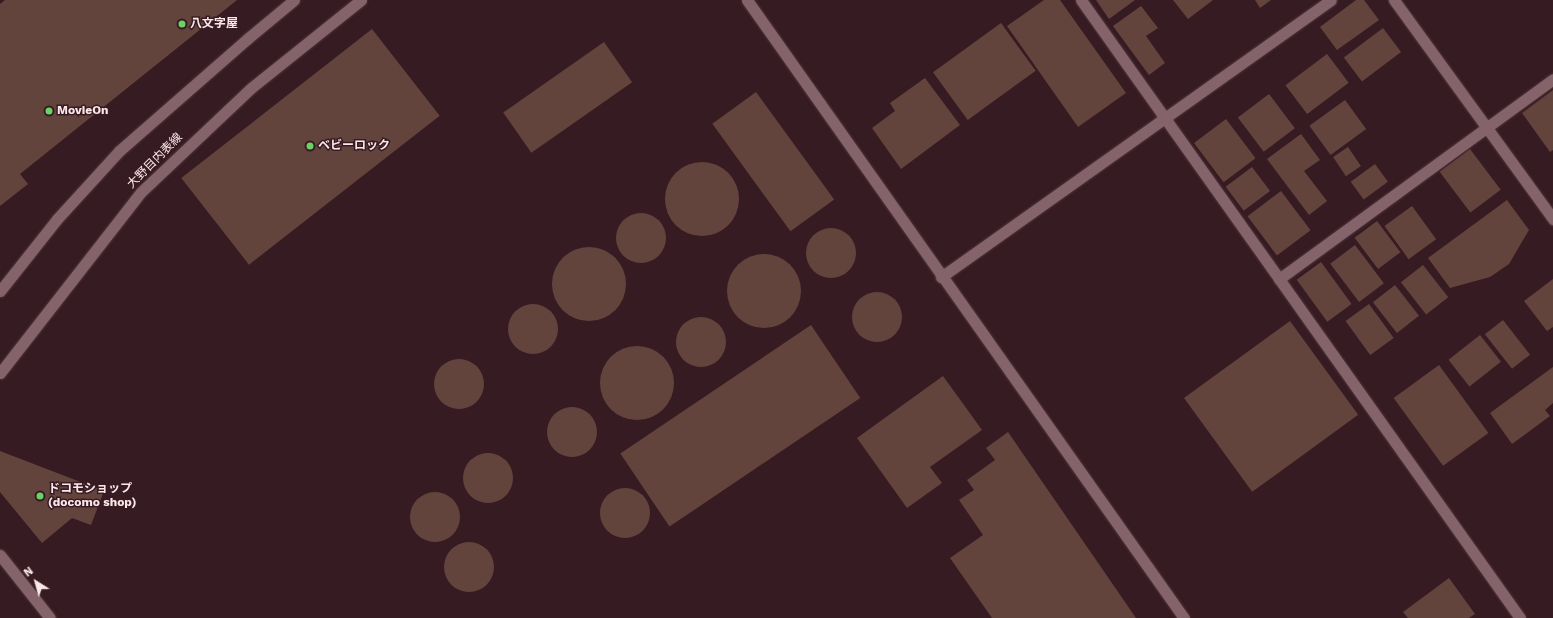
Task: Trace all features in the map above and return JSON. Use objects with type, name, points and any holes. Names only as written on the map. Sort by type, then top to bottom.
[{"type":"street","points":[[0,291],[57,219],[119,151],[246,39],[294,0]]},
{"type":"street","name":"大野目内表線","points":[[0,373],[141,192],[251,88],[361,0]]},
{"type":"street","points":[[747,0],[941,277],[1184,618]]},
{"type":"street","points":[[1081,0],[1164,119],[1520,618]]},
{"type":"street","points":[[941,277],[1331,0]]},
{"type":"street","points":[[1394,0],[1487,126],[1553,219]]},
{"type":"street","points":[[1279,279],[1553,79]]},
{"type":"street","points":[[0,555],[50,618]]},
{"type":"building","name":"MovieOn","points":[[5,0],[237,0],[20,174],[28,184],[0,206],[0,4]]},
{"type":"building","points":[[1044,0],[1060,0],[1126,93],[1078,127],[1007,26]]},
{"type":"building","points":[[1096,0],[1135,0],[1109,19]]},
{"type":"building","points":[[1173,0],[1213,0],[1188,19]]},
{"type":"building","points":[[1255,0],[1271,0],[1260,8]]},
{"type":"building","points":[[1356,0],[1364,0],[1379,20],[1337,50],[1320,27]]},
{"type":"building","points":[[1141,6],[1158,28],[1146,36],[1165,63],[1149,75],[1113,26]]},
{"type":"building","points":[[1001,23],[1036,71],[968,120],[933,72]]},
{"type":"building","points":[[1383,28],[1401,52],[1362,81],[1344,57]]},
{"type":"building","name":"ベビーロック","points":[[372,29],[440,116],[249,265],[181,178]]},
{"type":"building","points":[[604,42],[632,82],[531,153],[503,113]]},
{"type":"building","points":[[1327,54],[1349,83],[1307,114],[1285,85]]},
{"type":"building","points":[[925,78],[960,125],[901,169],[872,128],[895,111],[890,103]]},
{"type":"building","points":[[1553,90],[1553,150],[1550,152],[1522,113]]},
{"type":"building","points":[[756,92],[834,200],[790,231],[712,124]]},
{"type":"building","points":[[1269,94],[1295,128],[1264,152],[1238,117]]},
{"type":"building","points":[[1345,100],[1366,129],[1331,155],[1309,126]]},
{"type":"building","points":[[1226,119],[1255,158],[1224,182],[1194,143]]},
{"type":"building","points":[[1301,134],[1320,160],[1304,171],[1327,201],[1309,215],[1267,159]]},
{"type":"building","points":[[1348,147],[1361,166],[1346,176],[1333,157]]},
{"type":"building","points":[[1470,149],[1501,190],[1470,213],[1440,172]]},
{"type":"building","points":[[702,162],[716,165],[728,173],[736,185],[739,199],[736,213],[728,225],[716,233],[702,236],[688,233],[676,225],[668,213],[665,199],[668,185],[676,173],[688,165]]},
{"type":"building","points":[[1375,164],[1388,182],[1364,199],[1351,182]]},
{"type":"building","points":[[1252,167],[1270,191],[1244,211],[1226,187]]},
{"type":"building","points":[[1281,191],[1310,230],[1277,255],[1247,216]]},
{"type":"building","points":[[1507,200],[1529,230],[1509,264],[1490,277],[1450,288],[1428,258]]},
{"type":"building","points":[[1412,206],[1436,239],[1409,259],[1384,226]]},
{"type":"building","points":[[641,213],[655,217],[662,224],[666,238],[662,252],[655,259],[641,263],[627,259],[620,252],[616,238],[620,224],[627,217]]},
{"type":"building","points":[[1377,221],[1400,252],[1378,269],[1355,238]]},
{"type":"building","points":[[831,228],[845,232],[852,239],[856,253],[852,267],[845,274],[831,278],[817,274],[810,267],[806,253],[810,239],[817,232]]},
{"type":"building","points":[[1355,245],[1384,283],[1359,302],[1330,264]]},
{"type":"building","points":[[589,247],[603,250],[615,258],[623,270],[626,284],[623,298],[615,310],[603,318],[589,321],[575,318],[563,310],[555,298],[552,284],[555,270],[563,258],[575,250]]},
{"type":"building","points":[[764,254],[785,260],[795,270],[801,291],[795,312],[785,322],[764,328],[743,322],[733,312],[727,291],[733,270],[743,260]]},
{"type":"building","points":[[1321,262],[1352,304],[1327,322],[1297,280]]},
{"type":"building","points":[[1423,265],[1448,297],[1426,315],[1401,282]]},
{"type":"building","points":[[1553,279],[1553,327],[1547,331],[1524,301]]},
{"type":"building","points":[[1395,285],[1419,316],[1397,333],[1373,302]]},
{"type":"building","points":[[877,292],[891,296],[898,303],[902,317],[898,331],[891,338],[877,342],[863,338],[856,331],[852,317],[856,303],[863,296]]},
{"type":"building","points":[[533,304],[547,308],[554,315],[558,329],[554,343],[547,350],[533,354],[519,350],[512,343],[508,329],[512,315],[519,308]]},
{"type":"building","points":[[1369,304],[1394,338],[1370,355],[1346,321]]},
{"type":"building","points":[[701,317],[715,321],[722,328],[726,342],[722,356],[715,363],[701,367],[687,363],[680,356],[676,342],[680,328],[687,321]]},
{"type":"building","points":[[1503,320],[1530,355],[1512,369],[1485,334]]},
{"type":"building","points":[[1290,321],[1358,415],[1252,492],[1184,398]]},
{"type":"building","points":[[811,325],[860,398],[670,527],[620,454]]},
{"type":"building","points":[[1480,335],[1501,362],[1469,386],[1448,360]]},
{"type":"building","points":[[637,346],[651,349],[663,357],[671,369],[674,383],[671,397],[663,409],[651,417],[637,420],[623,417],[611,409],[603,397],[600,383],[603,369],[611,357],[623,349]]},
{"type":"building","points":[[459,359],[473,363],[480,370],[484,384],[480,398],[473,405],[459,409],[445,405],[438,398],[434,384],[438,370],[445,363]]},
{"type":"building","points":[[1439,365],[1488,433],[1443,466],[1394,398]]},
{"type":"building","points":[[1553,367],[1553,403],[1545,410],[1550,416],[1512,444],[1490,413]]},
{"type":"building","points":[[943,376],[982,430],[930,467],[942,483],[907,508],[857,438]]},
{"type":"building","points":[[572,407],[586,411],[593,418],[597,432],[593,446],[586,453],[572,457],[558,453],[551,446],[547,432],[551,418],[558,411]]},
{"type":"building","points":[[1008,432],[1136,618],[992,618],[950,558],[983,535],[959,500],[974,490],[967,480],[995,460],[986,448]]},
{"type":"building","points":[[0,451],[104,491],[91,525],[72,518],[42,543],[0,492]]},
{"type":"building","points":[[488,453],[502,457],[509,464],[513,478],[509,492],[502,499],[488,503],[474,499],[467,492],[463,478],[467,464],[474,457]]},
{"type":"building","points":[[625,488],[639,492],[646,499],[650,513],[646,527],[639,534],[625,538],[611,534],[604,527],[600,513],[604,499],[611,492]]},
{"type":"building","points":[[435,492],[449,496],[456,503],[460,517],[456,531],[449,538],[435,542],[421,538],[414,531],[410,517],[414,503],[421,496]]},
{"type":"building","points":[[469,542],[483,546],[490,553],[494,567],[490,581],[483,588],[469,592],[455,588],[448,581],[444,567],[448,553],[455,546]]},
{"type":"building","points":[[1449,578],[1475,614],[1469,618],[1408,618],[1403,612]]},
{"type":"place","name":"八文字屋","points":[[182,24]]},
{"type":"place","name":"MovieOn","points":[[49,111]]},
{"type":"place","name":"ベビーロック","points":[[310,146]]},
{"type":"place","name":"ドコモショップ (docomo shop)","points":[[40,496]]}]
